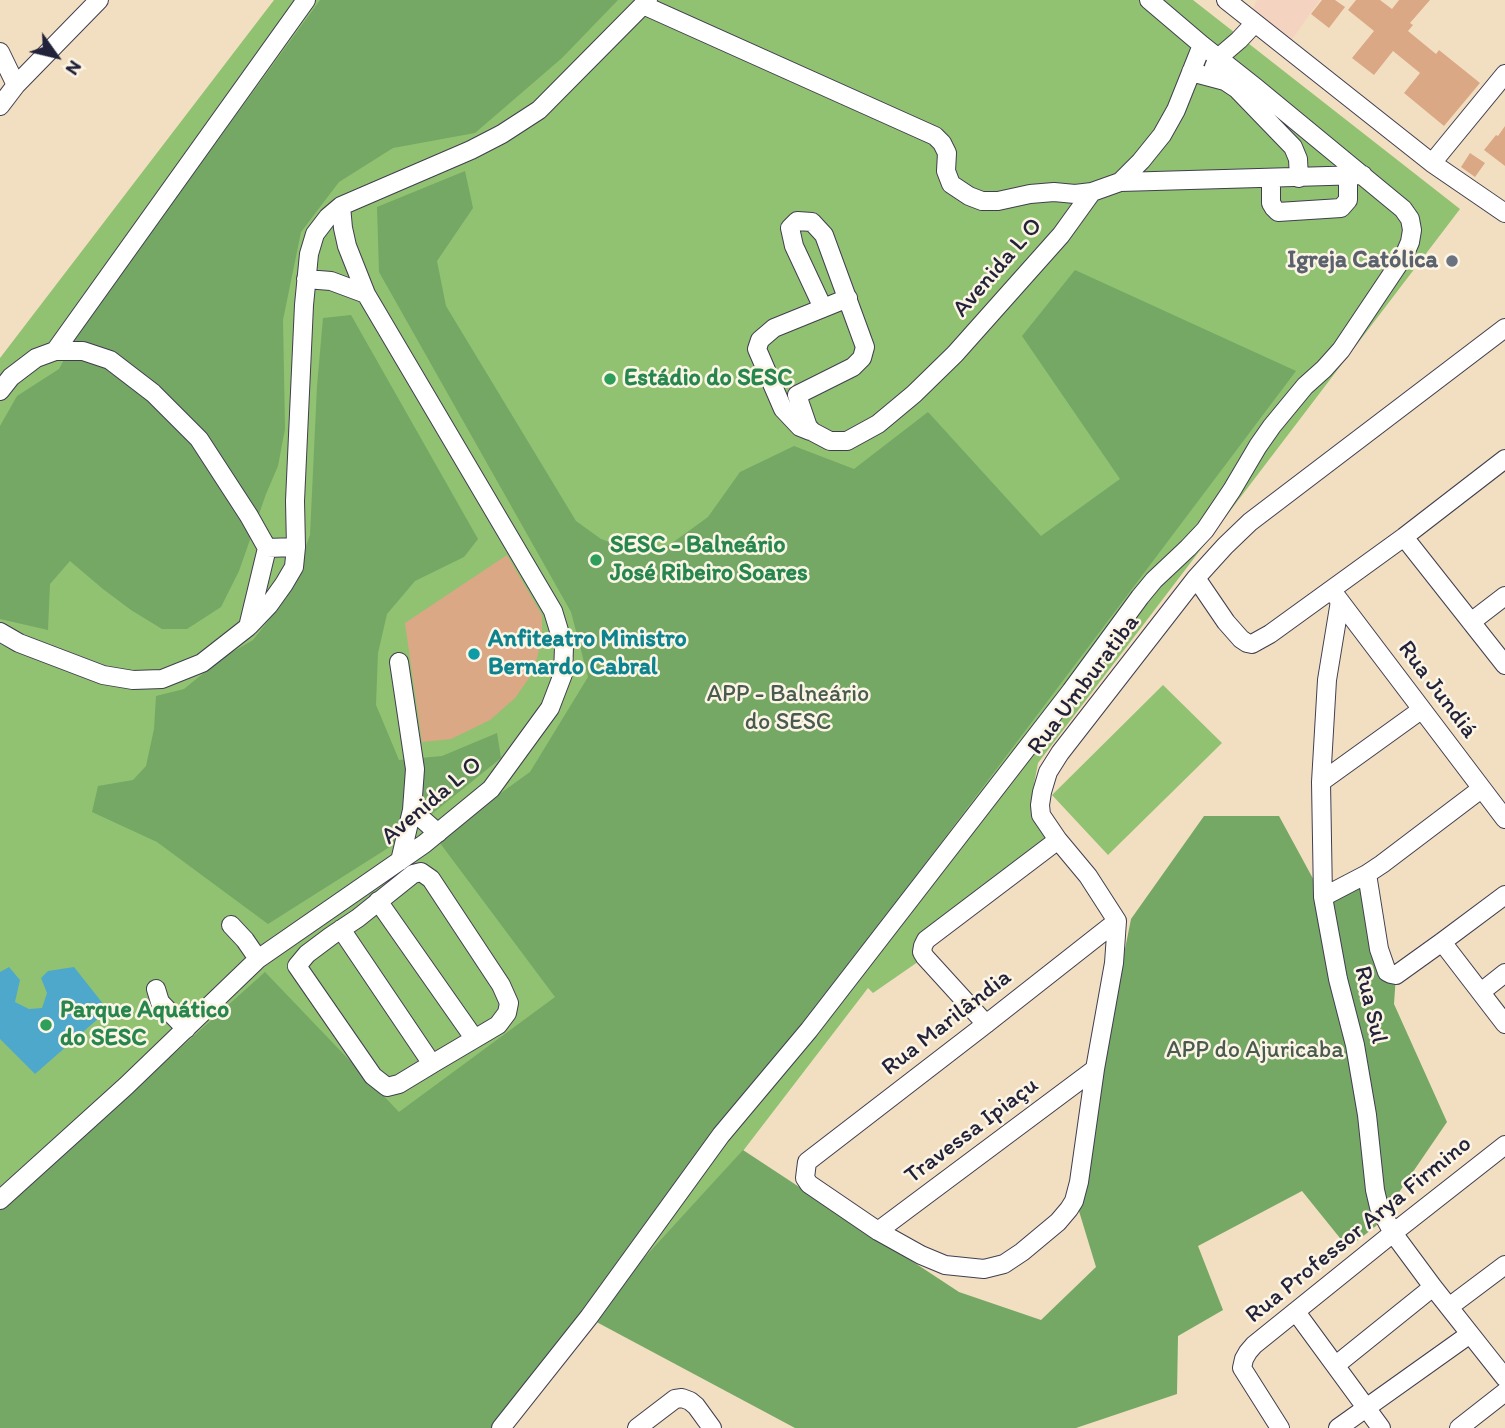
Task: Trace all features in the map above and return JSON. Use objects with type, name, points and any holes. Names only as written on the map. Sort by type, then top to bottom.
[{"type":"street","points":[[0,106],[16,85],[99,0]]},
{"type":"street","points":[[55,351],[306,0]]},
{"type":"street","points":[[502,1428],[589,1317],[721,1135],[817,1019],[1071,691],[1140,597],[1205,530],[1272,426],[1299,393],[1341,350],[1404,256],[1412,230],[1410,219],[1403,209],[1355,175],[1149,0]]},
{"type":"street","points":[[1226,0],[1432,163],[1505,213]]},
{"type":"street","points":[[0,632],[19,643],[103,675],[133,680],[162,679],[202,663],[247,627],[268,605],[293,568],[306,279],[315,234],[341,206],[471,150],[539,110],[645,3],[935,136],[947,153],[946,171],[951,184],[982,201],[1054,192],[1093,192],[1120,182],[1355,175]]},
{"type":"street","points":[[1214,79],[1213,70],[1218,58],[1254,24]]},
{"type":"street","points":[[1120,182],[1162,135],[1176,110],[1202,45]]},
{"type":"street","points":[[0,52],[16,85]]},
{"type":"street","points":[[1191,72],[1231,84],[1237,89],[1293,147],[1298,159],[1298,178]]},
{"type":"street","points":[[1432,163],[1505,75]]},
{"type":"street","points":[[1271,178],[1271,203],[1279,212],[1341,208],[1348,200],[1355,175]]},
{"type":"street","name":"Avenida L O","points":[[813,432],[830,441],[848,441],[878,424],[914,394],[955,354],[1043,256],[1093,192]]},
{"type":"street","name":"Avenida L O","points":[[0,1200],[126,1086],[258,959],[400,861],[491,789],[550,708],[563,674],[564,647],[554,611],[366,294],[347,246],[341,206]]},
{"type":"street","points":[[813,432],[808,427],[797,395],[853,367],[862,358],[865,347],[824,235],[811,222],[797,221],[790,228],[794,246],[823,308]]},
{"type":"street","points":[[306,279],[331,281],[366,294]]},
{"type":"street","points":[[813,432],[800,427],[783,409],[757,349],[760,340],[774,328],[848,298]]},
{"type":"street","name":"Rua Umburatiba","points":[[1117,921],[1088,876],[1041,816],[1042,792],[1048,772],[1060,753],[1196,578],[1250,522],[1505,328]]},
{"type":"street","points":[[0,391],[10,377],[36,359],[55,351],[83,351],[110,360],[153,393],[199,439],[267,548],[247,627]]},
{"type":"street","points":[[1196,578],[1226,622],[1241,639],[1252,643],[1336,595],[1404,537],[1505,459]]},
{"type":"street","points":[[1404,537],[1505,665]]},
{"type":"street","points":[[267,548],[296,547]]},
{"type":"street","name":"Rua Jundiá","points":[[1336,595],[1505,819]]},
{"type":"street","name":"Rua Sul","points":[[1336,595],[1327,680],[1321,782],[1323,897],[1355,1045],[1367,1115],[1375,1190],[1379,1207],[1393,1233],[1505,1378]]},
{"type":"street","points":[[1471,622],[1505,596]]},
{"type":"street","points":[[0,649],[19,643]]},
{"type":"street","points":[[399,662],[415,769],[412,810],[400,861]]},
{"type":"street","points":[[1321,782],[1421,710]]},
{"type":"street","points":[[1323,897],[1367,874],[1481,789]]},
{"type":"street","points":[[412,810],[438,833]]},
{"type":"street","points":[[986,1024],[925,957],[922,952],[926,940],[1058,840]]},
{"type":"street","points":[[421,872],[431,879],[501,985],[509,1003],[507,1013],[498,1025],[399,1084],[387,1087],[373,1076],[297,966],[307,954],[378,901],[413,874],[421,872]]},
{"type":"street","points":[[1367,874],[1379,949],[1387,972],[1396,975],[1505,895]]},
{"type":"street","points":[[345,898],[358,918]]},
{"type":"street","points":[[378,901],[474,1038]]},
{"type":"street","points":[[878,1231],[945,1265],[984,1269],[1004,1265],[1058,1222],[1074,1201],[1079,1182],[1114,963],[1117,921]]},
{"type":"street","name":"Rua Marilândia","points":[[878,1231],[809,1184],[805,1178],[807,1162],[1117,921]]},
{"type":"street","points":[[231,925],[258,959]]},
{"type":"street","points":[[341,929],[432,1064]]},
{"type":"street","points":[[1442,943],[1505,1024]]},
{"type":"street","points":[[1481,992],[1505,973]]},
{"type":"street","points":[[156,989],[160,1002],[186,1028]]},
{"type":"street","name":"Travessa Ipiaçu","points":[[878,1231],[1095,1069]]},
{"type":"street","name":"Rua Professor Arya Firmino","points":[[1280,1428],[1242,1368],[1244,1359],[1254,1345],[1505,1145]]},
{"type":"street","points":[[1449,1307],[1505,1265]]},
{"type":"street","points":[[1336,1365],[1433,1287]]},
{"type":"street","points":[[1296,1312],[1381,1428]]},
{"type":"street","points":[[1338,1428],[1470,1334]]},
{"type":"street","points":[[1460,1428],[1505,1392]]},
{"type":"street","points":[[637,1428],[675,1399],[682,1398],[696,1406],[712,1428]]},
{"type":"shaded area","points":[[1257,0],[1320,0],[1283,52],[1247,23]]},
{"type":"green space","name":"SESC - Balneário José Ribeiro Soares","points":[[274,0],[1193,0],[1460,209],[1038,763],[1032,795],[1033,818],[1052,844],[926,940],[925,957],[873,993],[868,988],[743,1151],[589,1317],[508,1428],[0,1428],[0,358]]},
{"type":"green space","points":[[320,0],[618,0],[562,58],[475,133],[393,148],[339,182],[301,232],[283,320],[285,429],[278,466],[239,571],[221,607],[187,629],[162,629],[131,610],[70,561],[50,584],[48,630],[0,619],[0,426],[17,396],[59,369],[81,328]]},
{"type":"green space","name":"APP - Balneário do SESC","points":[[465,171],[473,208],[437,261],[446,306],[576,521],[601,539],[632,550],[661,551],[708,517],[740,472],[794,446],[854,469],[928,412],[1041,536],[1120,479],[1022,336],[1075,270],[1296,371],[721,1135],[595,1311],[743,1150],[959,1292],[1041,1320],[1096,1267],[1075,1198],[1131,919],[1204,816],[1279,816],[1323,897],[1367,874],[1379,949],[1396,975],[1394,1004],[1447,1122],[1376,1226],[1348,1248],[1302,1191],[1198,1246],[1223,1310],[1178,1336],[1177,1394],[1076,1428],[795,1428],[589,1318],[491,1428],[0,1428],[0,1210],[265,972],[399,1112],[555,997],[440,843],[448,831],[530,772],[588,677],[571,612],[379,272],[377,207]]},
{"type":"green space","points":[[351,315],[478,539],[464,557],[415,581],[387,614],[378,653],[376,705],[399,760],[442,756],[497,733],[501,758],[396,843],[268,924],[157,842],[92,812],[98,786],[133,780],[146,766],[154,729],[156,696],[184,689],[222,658],[253,640],[287,597],[310,535],[323,318]]},
{"type":"green space","points":[[1163,685],[1222,743],[1108,855],[1052,795]]},
{"type":"water","name":"Parque Aquático do SESC","points":[[9,967],[20,980],[15,1002],[29,1009],[42,1008],[47,993],[41,978],[48,971],[74,967],[108,1010],[35,1074],[0,1039],[0,972]]},
{"type":"building","points":[[1322,0],[1335,0],[1345,7],[1329,28],[1311,14]]},
{"type":"building","points":[[1356,0],[1380,0],[1392,9],[1399,0],[1430,0],[1410,23],[1413,25],[1408,31],[1436,54],[1439,50],[1480,83],[1444,126],[1404,93],[1420,73],[1393,51],[1374,75],[1352,58],[1374,31],[1348,10]]},
{"type":"building","points":[[1505,126],[1505,166],[1484,150]]},
{"type":"building","points":[[1470,153],[1485,163],[1475,177],[1461,167]]},
{"type":"building","name":"Anfiteatro Ministro Bernardo Cabral","points":[[507,555],[542,615],[542,636],[534,671],[515,698],[490,720],[451,739],[422,742],[405,623]]},
{"type":"place","name":"Igreja Católica","points":[[1452,261]]},
{"type":"place","name":"Estádio do SESC","points":[[610,379]]},
{"type":"place","name":"SESC - Balneário José Ribeiro Soares","points":[[596,560]]},
{"type":"place","name":"Anfiteatro Ministro Bernardo Cabral","points":[[474,654]]},
{"type":"place","name":"Parque Aquático do SESC","points":[[46,1025]]},
{"type":"park label","name":"APP do Ajuricaba","points":[[1255,1051]]}]
